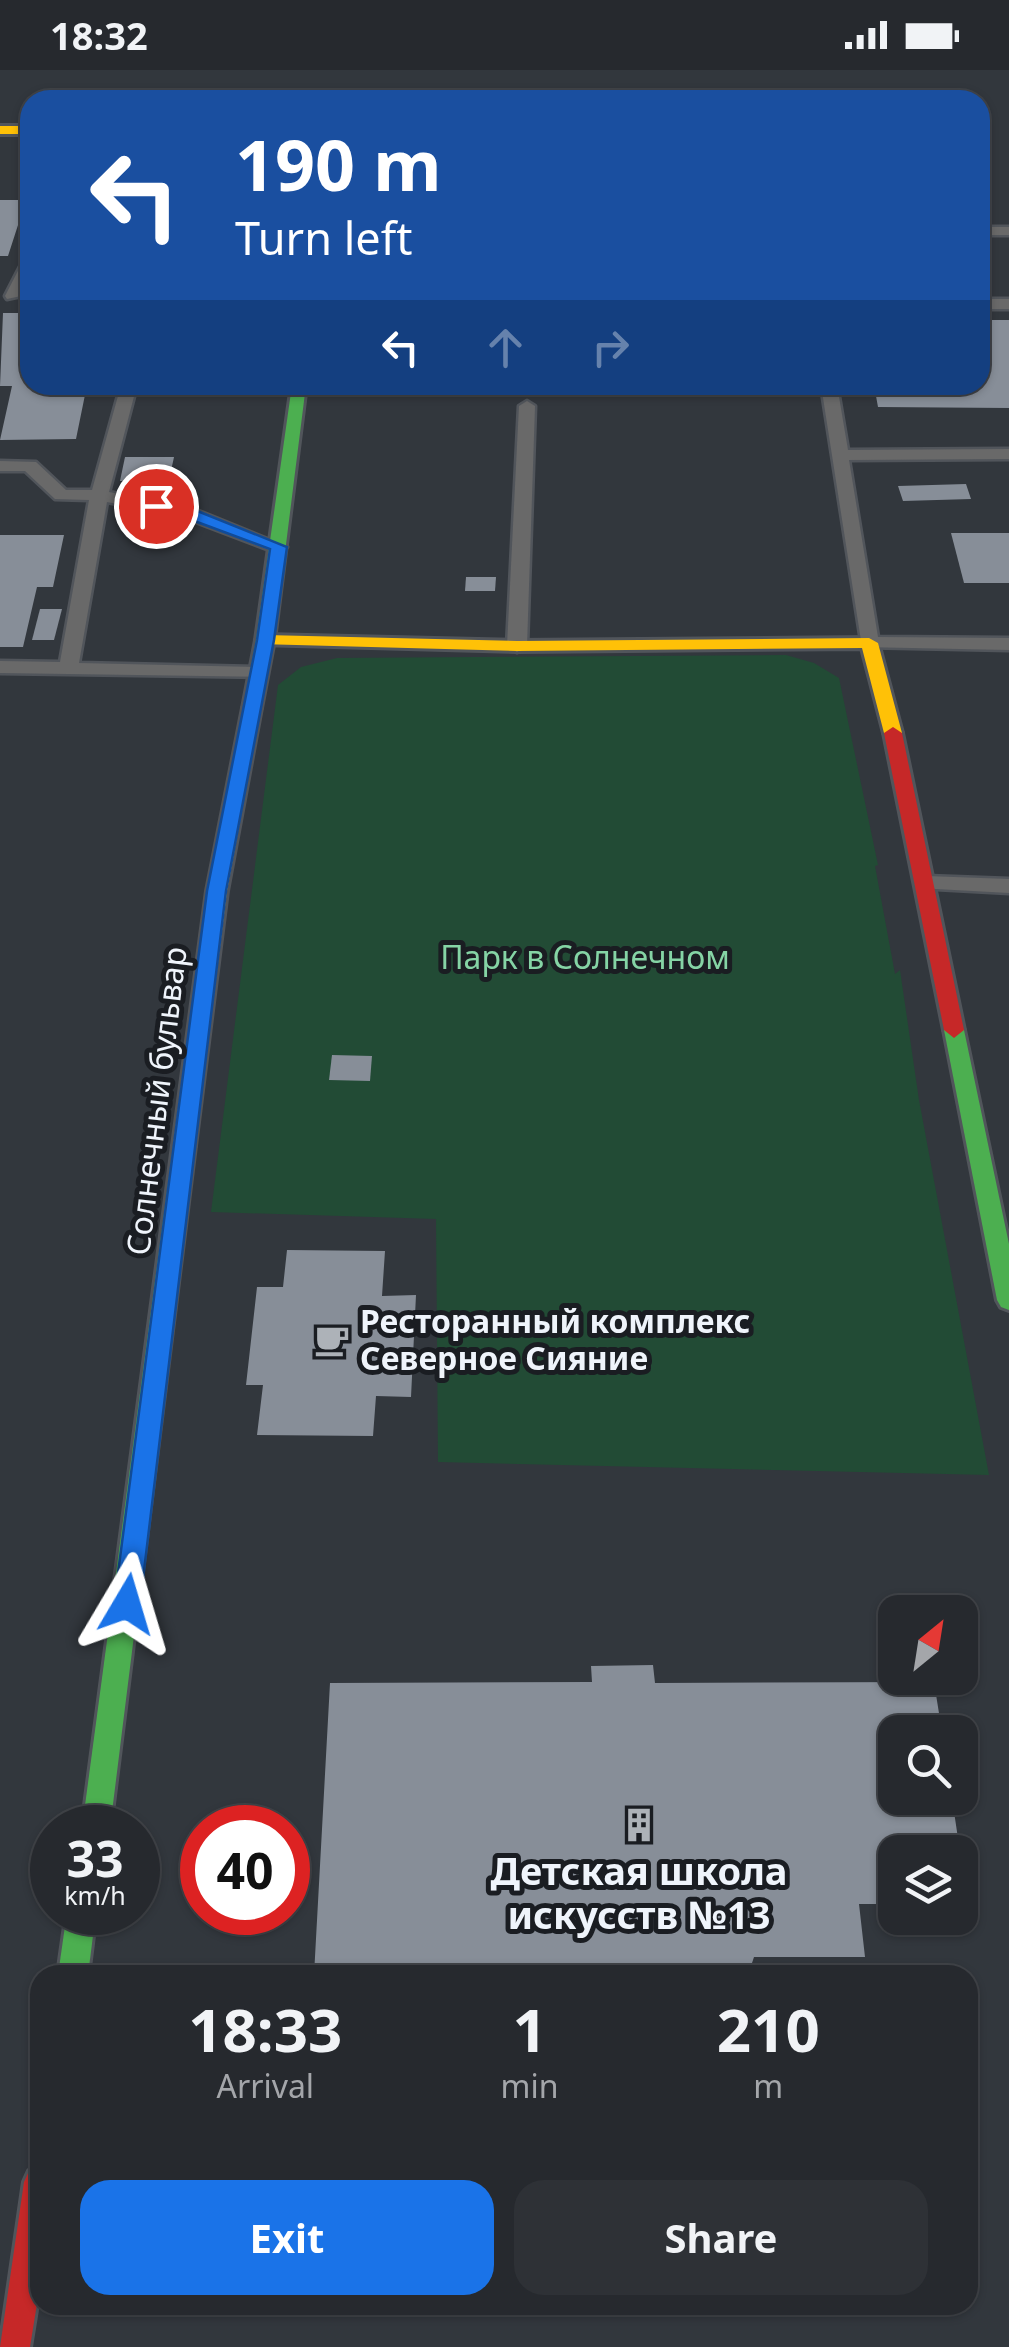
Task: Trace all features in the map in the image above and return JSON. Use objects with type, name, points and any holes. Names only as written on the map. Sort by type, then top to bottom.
[{"type":"street","name":"Солнечный бульвар","points":[[99,1805],[216,891],[265,640],[299,395]]},
{"type":"street","points":[[265,640],[517,646],[870,643],[926,883],[1009,1300]]},
{"type":"street","points":[[74,1965],[78,1935]]},
{"type":"street","points":[[14,2347],[30,2245]]},
{"type":"lane","points":[[70,666],[98,495],[126,395]]},
{"type":"lane","points":[[831,395],[870,643],[1009,644]]},
{"type":"lane","points":[[517,646],[527,406]]},
{"type":"lane","points":[[842,455],[1009,454]]},
{"type":"lane","points":[[0,466],[30,466],[60,494],[98,495],[185,512],[278,547]]},
{"type":"lane","points":[[0,667],[259,673]]},
{"type":"lane","points":[[926,883],[1009,886]]},
{"type":"green space","name":"Парк в Солнечном","points":[[786,655],[814,663],[839,678],[878,865],[875,866],[895,974],[900,970],[919,1100],[989,1475],[438,1462],[436,1219],[211,1212],[278,685],[301,667],[337,658]]},
{"type":"building","points":[[0,200],[20,200],[20,222],[8,256],[0,256]]},
{"type":"building","points":[[3,313],[20,313],[20,395],[85,395],[76,439],[0,440],[12,386],[0,386]]},
{"type":"building","points":[[990,320],[1009,320],[1009,408],[878,407],[876,395],[990,395]]},
{"type":"building","points":[[125,457],[174,457],[169,480],[120,481]]},
{"type":"building","points":[[966,484],[971,499],[903,501],[898,486]]},
{"type":"building","points":[[951,533],[1009,533],[1009,583],[964,583]]},
{"type":"building","points":[[0,535],[64,535],[53,587],[37,587],[23,647],[0,647]]},
{"type":"building","points":[[466,577],[496,577],[495,591],[465,591]]},
{"type":"building","points":[[40,609],[62,609],[54,640],[32,640]]},
{"type":"building","points":[[332,1055],[372,1056],[370,1081],[329,1080]]},
{"type":"building","name":"Ресторанный комплекс Северное Сияние","points":[[287,1250],[385,1251],[382,1296],[416,1295],[411,1397],[376,1396],[373,1436],[257,1435],[263,1385],[246,1385],[257,1287],[283,1287]]},
{"type":"building","name":"Детская школа искусств №13","points":[[653,1665],[655,1683],[878,1682],[878,1695],[936,1695],[939,1715],[878,1715],[878,1815],[955,1815],[957,1835],[878,1835],[878,1904],[859,1904],[865,1957],[754,1957],[751,1965],[315,1965],[330,1683],[592,1682],[591,1666]]},
{"type":"traffic: fast","points":[[252,708],[265,640],[298,395]]},
{"type":"traffic: fast","points":[[954,1030],[1009,1300]]},
{"type":"traffic: fast","points":[[99,1805],[184,1146]]},
{"type":"traffic: fast","points":[[74,1965],[79,1935]]},
{"type":"traffic: slow","points":[[0,130],[20,130]]},
{"type":"traffic: slow","points":[[265,640],[517,646],[869,643],[893,733]]},
{"type":"traffic: slow","points":[[184,1146],[217,891],[252,708]]},
{"type":"traffic: jam","points":[[893,733],[954,1030]]},
{"type":"traffic: jam","points":[[14,2347],[30,2245]]},
{"type":"place","name":"Ресторанный комплекс Северное Сияние","points":[[332,1340]]},
{"type":"place","name":"Детская школа искусств №13","points":[[639,1825]]},
{"type":"route","points":[[127,1604],[216,891],[265,640],[278,547],[185,512],[156,506]]}]
